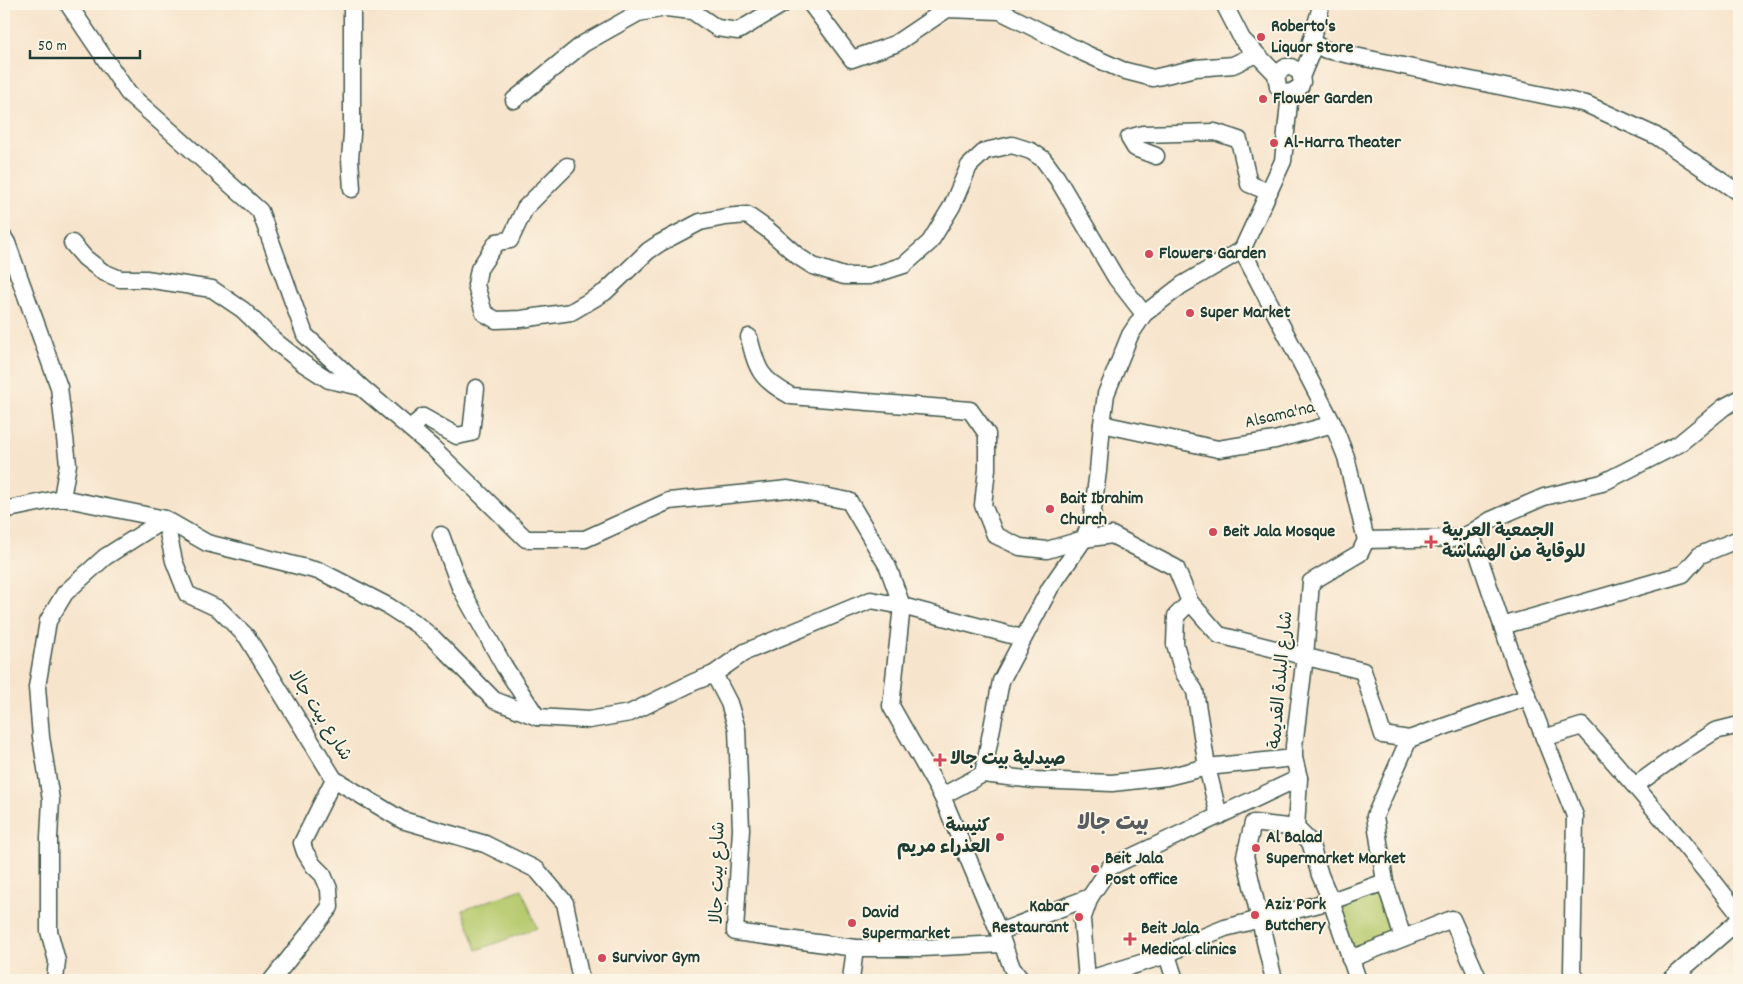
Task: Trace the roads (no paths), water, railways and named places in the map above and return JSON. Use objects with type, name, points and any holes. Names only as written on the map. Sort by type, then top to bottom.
[{"type":"street","points":[[68,4],[128,93],[260,211],[305,335],[361,387],[433,448],[526,539],[586,539],[668,501],[788,488],[849,501],[888,567],[902,606],[891,706],[942,796],[1012,968],[1021,980]]},
{"type":"street","points":[[352,4],[352,134],[350,159],[352,189]]},
{"type":"street","points":[[514,100],[583,44],[638,13],[666,8],[692,11],[717,28],[738,31],[783,4]]},
{"type":"street","points":[[811,4],[852,59],[895,44],[947,9],[1000,11],[1122,70],[1153,78],[1196,68],[1234,65],[1259,56],[1273,62],[1282,62],[1306,49],[1326,50],[1586,104],[1656,136],[1739,193]]},
{"type":"street","points":[[1224,4],[1242,39],[1259,56],[1281,71],[1296,69],[1300,72],[1301,77]]},
{"type":"street","points":[[1290,94],[1278,87],[1281,71],[1306,49],[1320,10],[1320,4]]},
{"type":"street","points":[[983,774],[1002,681],[1022,638],[1050,588],[1084,539],[1093,508],[1106,394],[1130,335],[1144,314],[1182,285],[1242,250],[1283,161],[1290,94],[1300,87],[1301,77],[1311,53],[1306,49]]},
{"type":"street","points":[[1156,156],[1135,148],[1129,138],[1150,134],[1215,132],[1239,140],[1249,184],[1269,192]]},
{"type":"street","points":[[566,166],[525,208],[510,240],[497,242],[479,269],[476,285],[484,313],[496,320],[521,319],[571,312],[605,292],[648,251],[660,243],[700,222],[724,217],[747,215],[813,266],[844,276],[870,276],[904,265],[930,242],[952,206],[970,166],[985,150],[1012,145],[1031,151],[1043,159],[1057,178],[1116,278],[1144,314]]},
{"type":"street","points":[[4,238],[59,387],[68,464],[62,498]]},
{"type":"street","points":[[72,244],[85,258],[103,272],[120,279],[154,279],[212,289],[243,310],[276,342],[304,364],[330,380],[361,387]]},
{"type":"street","name":"Alsama'na","points":[[1102,424],[1218,449],[1275,440],[1333,424],[1242,250]]},
{"type":"street","points":[[749,337],[756,364],[771,385],[791,396],[970,410],[987,434],[987,469],[983,505],[995,535],[1020,547],[1047,550],[1084,539],[1112,535],[1176,568],[1190,602],[1219,635],[1363,671],[1383,735],[1409,739],[1528,697]]},
{"type":"street","points":[[410,428],[423,417],[457,436],[471,433],[476,388]]},
{"type":"street","points":[[1333,424],[1346,457],[1366,540],[1458,538],[1471,534],[1491,520],[1544,497],[1602,483],[1678,444],[1724,407],[1739,399]]},
{"type":"street","points":[[4,510],[62,498],[165,520],[207,543],[322,572],[380,602],[416,624],[433,638],[494,700],[537,716],[589,720],[630,713],[714,674],[746,652],[872,600],[902,606],[1022,638]]},
{"type":"street","points":[[55,980],[57,961],[49,931],[51,800],[37,687],[48,621],[65,593],[105,557],[165,520]]},
{"type":"street","name":"شارع بيت جالا","points":[[165,520],[174,561],[187,594],[219,609],[247,637],[334,779],[402,820],[485,844],[537,870],[565,903],[581,980]]},
{"type":"street","points":[[1471,534],[1514,664],[1575,816],[1572,971],[1577,980]]},
{"type":"street","points":[[440,535],[460,586],[504,666],[537,716]]},
{"type":"street","points":[[1502,626],[1683,574],[1700,555],[1739,539]]},
{"type":"street","name":"شارع البلدة القديمة","points":[[1296,828],[1299,778],[1294,758],[1311,582],[1360,554],[1366,540]]},
{"type":"street","points":[[1190,602],[1176,616],[1175,644],[1183,672],[1196,691],[1207,768],[1219,816]]},
{"type":"street","name":"شارع بيت جالا","points":[[714,674],[729,703],[737,729],[741,829],[735,932],[855,948],[922,948],[1001,938],[1090,897]]},
{"type":"street","points":[[1636,786],[1714,731],[1739,725]]},
{"type":"street","points":[[1544,738],[1582,726],[1636,786],[1696,858],[1739,914]]},
{"type":"street","points":[[1403,938],[1385,882],[1375,816],[1409,739]]},
{"type":"street","points":[[942,796],[983,774],[1034,780],[1112,783],[1167,777],[1207,768],[1294,758]]},
{"type":"street","points":[[1299,778],[1110,867],[1090,897],[1082,920],[1086,980],[1130,974],[1188,943],[1226,928],[1331,901],[1385,882]]},
{"type":"street","points":[[272,980],[330,906],[329,889],[322,875],[305,852],[302,843],[334,779]]},
{"type":"street","points":[[1274,980],[1245,856],[1253,823],[1296,828],[1310,842],[1358,980]]},
{"type":"street","points":[[1350,959],[1452,920],[1479,980]]},
{"type":"street","points":[[1670,980],[1739,920]]},
{"type":"street","points":[[850,980],[855,948]]},
{"type":"street","points":[[1167,955],[1175,980]]},
{"type":"place","name":"Roberto's Liquor Store","points":[[1261,37]]},
{"type":"place","name":"Flower Garden","points":[[1263,99]]},
{"type":"place","name":"Al-Harra Theater","points":[[1274,143]]},
{"type":"place","name":"Flowers Garden","points":[[1149,254]]},
{"type":"place","name":"Super Market","points":[[1190,313]]},
{"type":"place","name":"Bait Ibrahim Church","points":[[1050,509]]},
{"type":"place","name":"Beit Jala Mosque","points":[[1213,532]]},
{"type":"place","name":"الجمعية العربية للوقاية من الهشاشة","points":[[1431,542]]},
{"type":"place","name":"صيدلية بيت جالا","points":[[940,760]]},
{"type":"place","name":"كنيسة العذراء مريم","points":[[1000,837]]},
{"type":"place","name":"Al Balad Supermarket Market","points":[[1256,848]]},
{"type":"place","name":"Beit Jala Post office","points":[[1095,869]]},
{"type":"place","name":"Aziz Pork Butchery","points":[[1255,915]]},
{"type":"place","name":"Kabar Restaurant","points":[[1079,917]]},
{"type":"place","name":"David Supermarket","points":[[852,923]]},
{"type":"place","name":"Beit Jala Medical clinics","points":[[1130,939]]},
{"type":"place","name":"Survivor Gym","points":[[602,958]]},
{"type":"district","name":"بيت جالا","points":[[1113,824]]}]
